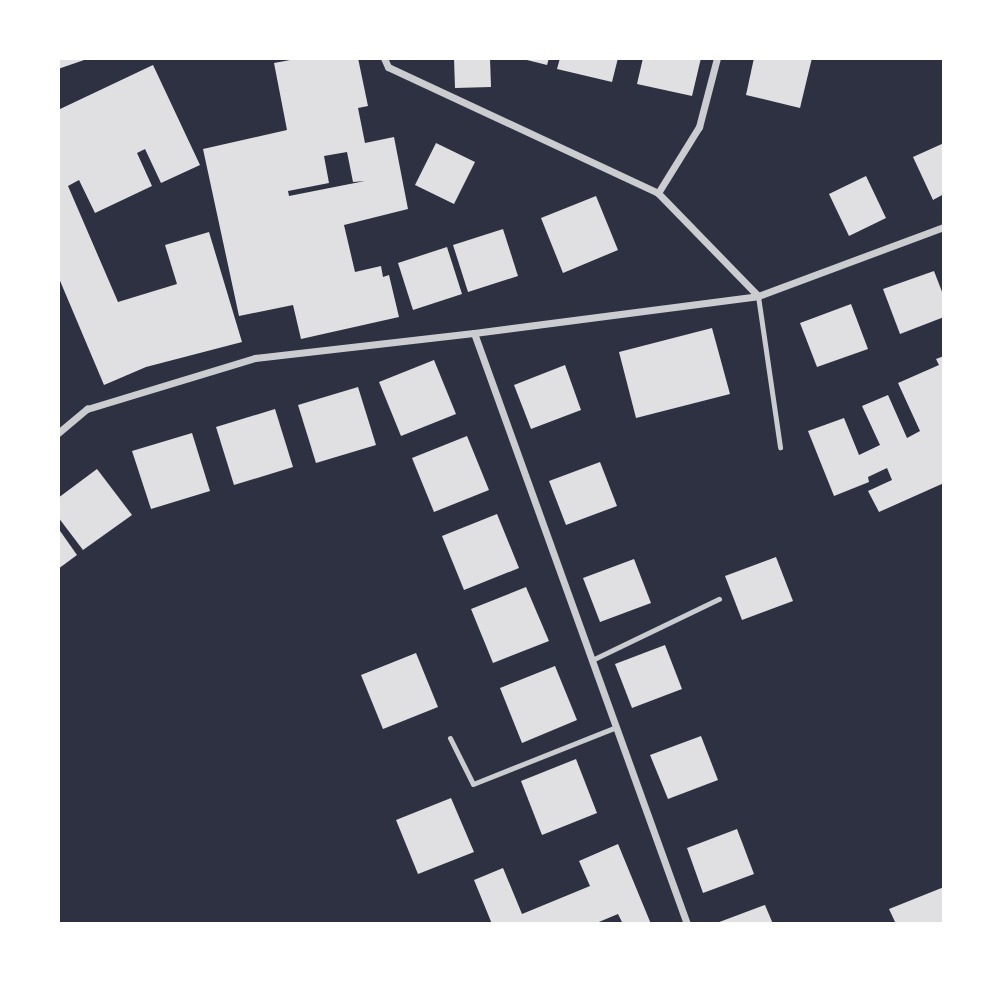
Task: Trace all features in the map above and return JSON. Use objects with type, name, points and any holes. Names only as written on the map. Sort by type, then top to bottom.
[{"type":"street","points":[[384,58],[388,67],[658,193],[758,296]]},
{"type":"street","points":[[658,193],[699,127],[717,58]]},
{"type":"street","points":[[58,433],[87,409],[255,358],[758,296],[944,227]]},
{"type":"street","points":[[474,333],[687,924]]},
{"type":"lane","points":[[758,296],[780,447]]},
{"type":"lane","points":[[592,660],[719,599]]},
{"type":"lane","points":[[450,738],[473,784],[616,727]]},
{"type":"building","points":[[58,58],[90,58],[58,69]]},
{"type":"building","points":[[301,58],[358,58],[368,106],[358,108],[365,143],[394,137],[408,209],[344,225],[355,272],[381,266],[383,277],[389,275],[399,317],[301,339],[293,305],[239,316],[203,149],[287,130],[274,63]],"holes":[[[347,152],[353,182],[365,181],[289,196],[288,191],[329,183],[324,156]]]},
{"type":"building","points":[[454,58],[490,58],[491,87],[455,88]]},
{"type":"building","points":[[519,58],[549,58],[547,65]]},
{"type":"building","points":[[560,58],[618,58],[612,82],[557,69]]},
{"type":"building","points":[[643,58],[701,58],[692,96],[637,84]]},
{"type":"building","points":[[754,58],[812,58],[800,108],[746,95]]},
{"type":"building","points":[[153,65],[200,165],[161,183],[145,149],[137,153],[152,186],[95,213],[79,180],[68,186],[118,302],[177,284],[165,245],[209,232],[242,342],[146,367],[104,385],[58,276],[58,110]]},
{"type":"building","points":[[436,143],[475,162],[454,204],[415,185]]},
{"type":"building","points":[[944,143],[944,194],[933,200],[913,157]]},
{"type":"building","points":[[866,176],[886,218],[849,236],[829,194]]},
{"type":"building","points":[[596,196],[618,250],[563,273],[541,218]]},
{"type":"building","points":[[503,229],[518,276],[468,292],[453,245]]},
{"type":"building","points":[[447,247],[462,294],[413,310],[398,263]]},
{"type":"building","points":[[934,271],[944,297],[944,317],[900,334],[883,289]]},
{"type":"building","points":[[851,304],[868,349],[817,367],[800,323]]},
{"type":"building","points":[[712,328],[730,394],[636,418],[619,352]]},
{"type":"building","points":[[944,356],[944,483],[879,512],[868,491],[892,480],[887,468],[868,477],[869,482],[834,496],[808,431],[844,418],[859,455],[880,445],[862,406],[888,395],[907,438],[920,431],[898,383],[939,365],[936,359]]},
{"type":"building","points":[[434,360],[456,414],[401,436],[379,382]]},
{"type":"building","points":[[565,365],[581,410],[531,429],[514,385]]},
{"type":"building","points":[[358,387],[376,445],[316,463],[298,405]]},
{"type":"building","points":[[275,409],[293,467],[234,485],[216,427]]},
{"type":"building","points":[[192,433],[210,491],[151,509],[132,451]]},
{"type":"building","points":[[467,436],[489,490],[434,512],[412,458]]},
{"type":"building","points":[[600,462],[617,506],[566,525],[549,481]]},
{"type":"building","points":[[97,469],[132,515],[83,550],[58,517],[58,498]]},
{"type":"building","points":[[497,514],[519,568],[464,590],[442,536]]},
{"type":"building","points":[[58,528],[77,555],[58,569]]},
{"type":"building","points":[[776,557],[793,601],[742,620],[725,576]]},
{"type":"building","points":[[634,559],[651,603],[600,622],[583,578]]},
{"type":"building","points":[[526,587],[549,641],[493,663],[471,609]]},
{"type":"building","points":[[665,645],[682,689],[632,708],[615,664]]},
{"type":"building","points":[[416,653],[438,707],[383,729],[361,675]]},
{"type":"building","points":[[555,666],[577,720],[522,743],[500,688]]},
{"type":"building","points":[[701,736],[718,780],[668,799],[650,755]]},
{"type":"building","points":[[576,759],[597,813],[542,835],[521,781]]},
{"type":"building","points":[[451,798],[474,852],[418,874],[396,820]]},
{"type":"building","points":[[737,829],[754,874],[703,893],[687,848]]},
{"type":"building","points":[[618,844],[651,924],[623,924],[618,914],[594,924],[492,924],[474,880],[503,868],[522,914],[590,886],[579,861]]},
{"type":"building","points":[[944,887],[944,924],[896,924],[889,909]]},
{"type":"building","points":[[765,905],[773,924],[714,924]]}]
